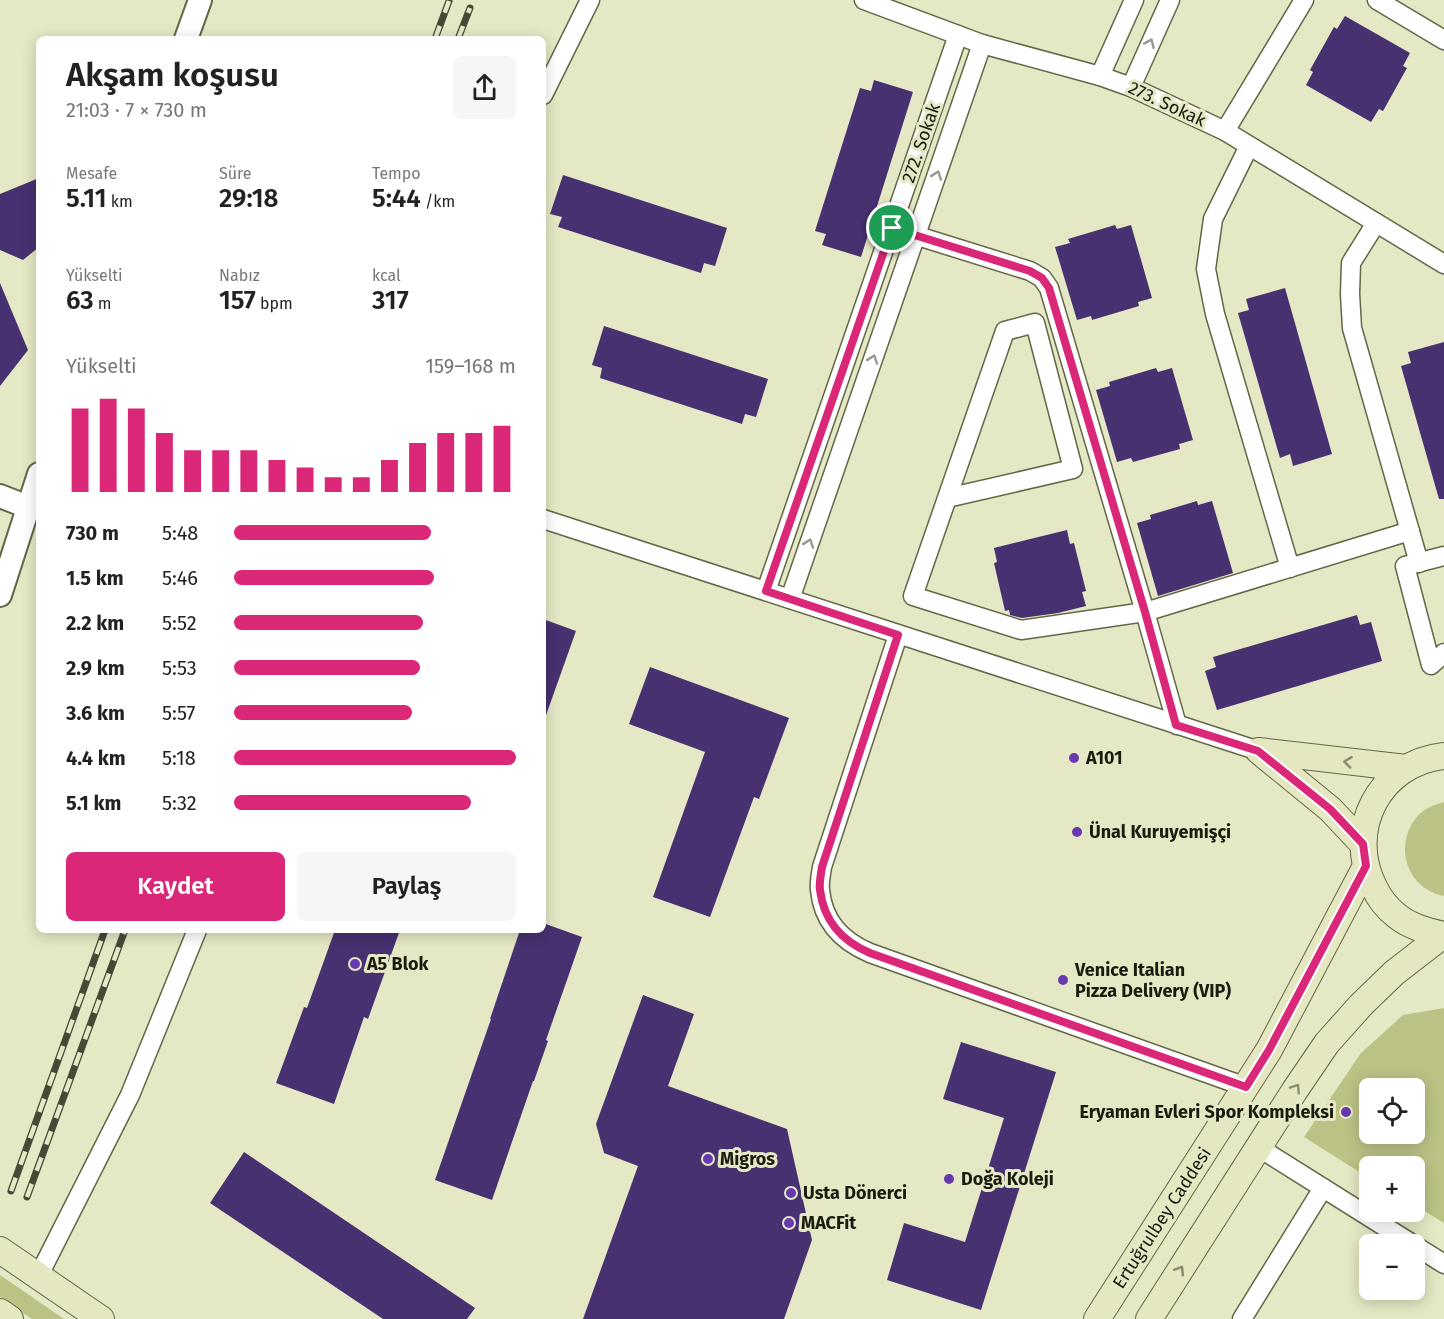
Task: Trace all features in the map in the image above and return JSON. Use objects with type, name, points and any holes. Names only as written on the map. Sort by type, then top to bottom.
[{"type":"main road","points":[[1258,751],[1406,768],[1439,753]]},
{"type":"main road","points":[[1258,751],[1330,809],[1364,855],[1368,874],[1379,897],[1396,916],[1419,929],[1444,935]]},
{"type":"main road","name":"Ertuğrulbey Caddesi","points":[[1097,1319],[1269,1050],[1364,855],[1365,825],[1373,803],[1387,783],[1406,768]]},
{"type":"main road","points":[[1149,1319],[1327,1043],[1394,973],[1444,935]]},
{"type":"main road","points":[[0,1250],[101,1319]]},
{"type":"main road","points":[[0,1312],[10,1319]]},
{"type":"street","points":[[187,36],[200,0]]},
{"type":"street","points":[[546,89],[590,0]]},
{"type":"street","name":"273. Sokak","points":[[864,0],[982,44],[1100,76],[1131,87],[1226,131],[1444,264]]},
{"type":"street","points":[[1100,76],[1134,0]]},
{"type":"street","points":[[1131,87],[1170,0]]},
{"type":"street","points":[[1226,131],[1304,0]]},
{"type":"street","points":[[1377,0],[1444,40]]},
{"type":"street","name":"272. Sokak","points":[[766,591],[958,35]]},
{"type":"street","name":"272. Sokak","points":[[790,599],[982,44]]},
{"type":"street","points":[[1249,146],[1213,219],[1206,268],[1215,314],[1290,568]]},
{"type":"street","points":[[1376,223],[1351,263],[1352,328],[1419,563]]},
{"type":"street","points":[[892,228],[1030,271],[1042,278],[1049,288],[1176,725]]},
{"type":"street","points":[[947,498],[1073,469],[1035,323],[1005,331],[947,498],[913,596],[1021,630],[1145,612],[1410,531]]},
{"type":"street","points":[[0,595],[36,483]]},
{"type":"street","points":[[0,496],[28,507]]},
{"type":"street","points":[[546,520],[1258,751]]},
{"type":"street","points":[[1444,556],[1406,566],[1431,665],[1444,653]]},
{"type":"street","points":[[898,635],[822,867],[819,889],[825,911],[839,935],[855,947],[870,953],[1246,1087]]},
{"type":"street","points":[[39,1275],[130,1095],[196,933]]},
{"type":"street","points":[[1258,1147],[1396,1234]]},
{"type":"street","points":[[1242,1319],[1323,1188]]},
{"type":"street","points":[[1425,1252],[1444,1264]]},
{"type":"green space","points":[[1444,802],[1444,896],[1421,885],[1413,876],[1405,854],[1409,829],[1416,818],[1428,808]]},
{"type":"green space","name":"Eryaman Evleri Spor Kompleksi","points":[[1444,1008],[1444,1223],[1425,1211],[1425,1156],[1359,1156],[1359,1172],[1304,1137],[1361,1053],[1403,1015]]},
{"type":"green space","points":[[0,1275],[64,1319],[32,1319],[0,1297]]},
{"type":"building","points":[[1345,16],[1410,53],[1403,66],[1407,68],[1383,111],[1379,109],[1371,122],[1306,85],[1313,72],[1310,70],[1334,27],[1337,29]]},
{"type":"building","points":[[874,80],[913,92],[861,257],[822,245],[826,234],[815,231],[860,88],[871,91]]},
{"type":"building","points":[[563,175],[727,228],[715,266],[704,263],[701,273],[558,227],[562,217],[550,214]]},
{"type":"building","points":[[36,179],[36,249],[23,260],[0,250],[0,194]]},
{"type":"building","points":[[1115,225],[1117,229],[1131,225],[1152,298],[1138,302],[1139,306],[1092,320],[1091,316],[1077,320],[1055,247],[1070,243],[1068,239]]},
{"type":"building","points":[[0,283],[28,350],[0,386]]},
{"type":"building","points":[[1285,288],[1332,454],[1293,466],[1290,454],[1280,458],[1238,313],[1249,310],[1246,299]]},
{"type":"building","points":[[604,326],[768,379],[756,417],[745,414],[742,424],[600,378],[602,368],[592,365]]},
{"type":"building","points":[[1444,342],[1444,499],[1439,499],[1401,366],[1411,363],[1408,352]]},
{"type":"building","points":[[1156,368],[1158,372],[1172,368],[1193,440],[1179,444],[1180,449],[1133,462],[1131,458],[1117,462],[1096,390],[1110,386],[1109,382]]},
{"type":"building","points":[[1197,501],[1198,505],[1212,501],[1233,573],[1158,596],[1137,523],[1151,519],[1150,515]]},
{"type":"building","points":[[1067,530],[1070,544],[1074,543],[1086,591],[1082,592],[1086,606],[1022,618],[1010,615],[1009,610],[1005,611],[994,563],[997,562],[994,548]]},
{"type":"building","points":[[1357,615],[1360,625],[1371,622],[1382,661],[1217,710],[1205,671],[1216,667],[1213,657]]},
{"type":"building","points":[[546,620],[576,631],[546,715]]},
{"type":"building","points":[[650,667],[789,718],[759,799],[754,797],[710,917],[653,897],[705,752],[629,724]]},
{"type":"building","points":[[546,924],[582,937],[492,1200],[435,1180],[519,933],[546,933]]},
{"type":"building","points":[[334,933],[399,933],[368,1019],[364,1017],[334,1104],[276,1083],[304,1007],[307,1008]]},
{"type":"building","name":"Migros","points":[[643,995],[694,1014],[668,1086],[787,1129],[812,1240],[784,1319],[583,1319],[638,1166],[604,1153],[596,1124]]},
{"type":"building","points":[[961,1042],[1056,1072],[981,1310],[887,1280],[904,1223],[965,1242],[1004,1118],[943,1099]]},
{"type":"building","points":[[244,1152],[475,1308],[467,1319],[383,1319],[210,1203]]},
{"type":"railway","points":[[436,36],[449,1]]},
{"type":"railway","points":[[459,36],[470,8]]},
{"type":"railway","points":[[11,1191],[104,933]]},
{"type":"railway","points":[[27,1197],[124,933]]},
{"type":"place","name":"A101","points":[[1074,758]]},
{"type":"place","name":"Ünal Kuruyemişçi","points":[[1077,832]]},
{"type":"place","name":"A5 Blok","points":[[355,964]]},
{"type":"place","name":"Venice Italian Pizza Delivery (VIP)","points":[[1063,980]]},
{"type":"place","name":"Eryaman Evleri Spor Kompleksi","points":[[1346,1112]]},
{"type":"place","name":"Migros","points":[[708,1159]]},
{"type":"place","name":"Doğa Koleji","points":[[949,1179]]},
{"type":"place","name":"Usta Dönerci","points":[[791,1193]]},
{"type":"place","name":"MACFit","points":[[789,1223]]},
{"type":"route","points":[[892,228],[1030,271],[1042,278],[1049,288],[1176,725],[1258,751],[1330,809],[1363,844],[1366,866],[1269,1050],[1246,1087],[855,947],[839,935],[825,911],[819,889],[822,867],[898,635],[766,591],[892,228]]}]
